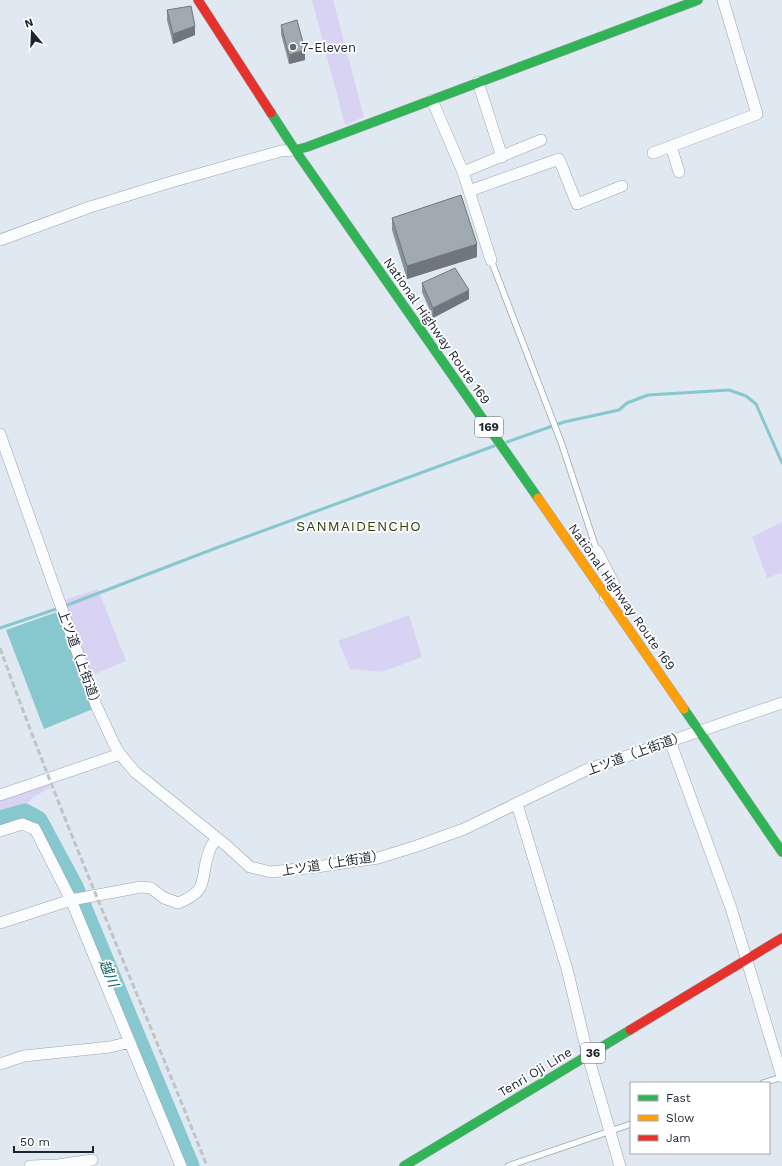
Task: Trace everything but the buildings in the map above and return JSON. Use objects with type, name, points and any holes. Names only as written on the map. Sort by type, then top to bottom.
[{"type":"main road","name":"National Highway Route 169","points":[[198,0],[295,150],[489,427],[782,852]]},
{"type":"main road","points":[[295,150],[307,147],[698,0]]},
{"type":"main road","name":"Tenri Oji Line","points":[[404,1166],[782,938]]},
{"type":"street","points":[[653,153],[757,114],[723,0]]},
{"type":"street","points":[[478,82],[502,156]]},
{"type":"street","points":[[432,100],[463,172],[491,260]]},
{"type":"street","points":[[463,172],[541,140]]},
{"type":"street","points":[[671,146],[679,172]]},
{"type":"street","points":[[0,240],[90,207],[171,182],[281,151],[295,150]]},
{"type":"street","points":[[469,191],[559,159],[577,204],[622,186]]},
{"type":"street","name":"上ツ道（上街道）","points":[[0,434],[96,705],[120,754],[135,772],[217,838],[250,867],[271,872],[316,867],[378,858],[417,846],[464,829],[586,770],[670,740],[782,703]]},
{"type":"street","points":[[597,551],[614,584],[612,592],[605,597]]},
{"type":"street","points":[[670,740],[731,908],[782,1077]]},
{"type":"street","points":[[0,795],[120,754]]},
{"type":"street","points":[[517,804],[567,969],[588,1056],[620,1166]]},
{"type":"street","points":[[0,831],[22,824],[35,829],[71,900],[181,1166]]},
{"type":"street","points":[[0,922],[71,900],[141,887],[151,888],[164,898],[178,903],[190,898],[198,891],[202,883],[209,851],[217,838]]},
{"type":"street","points":[[0,1064],[24,1056],[110,1047],[130,1042]]},
{"type":"street","points":[[30,1166],[58,1165],[92,1160]]},
{"type":"lane","points":[[491,260],[561,442],[597,551]]},
{"type":"lane","points":[[765,1082],[782,1077]]},
{"type":"lane","points":[[508,1166],[630,1124]]},
{"type":"shaded area","points":[[312,0],[333,0],[364,117],[345,125]]},
{"type":"shaded area","points":[[782,522],[782,575],[781,573],[767,578],[752,537]]},
{"type":"shaded area","points":[[98,589],[126,661],[90,676],[65,600]]},
{"type":"shaded area","points":[[409,615],[422,657],[382,672],[350,669],[338,641]]},
{"type":"shaded area","points":[[47,779],[50,788],[33,797],[18,814],[0,820],[0,796]]},
{"type":"water","points":[[57,612],[93,709],[44,729],[6,630]]},
{"type":"waterway","points":[[507,442],[564,422],[619,410],[627,403],[648,395],[729,390],[746,396],[756,404],[782,463]]},
{"type":"waterway","points":[[0,628],[65,606],[216,548],[494,446]]},
{"type":"waterway","name":"越川","points":[[0,820],[25,813],[38,820],[74,887],[190,1166]]},
{"type":"railway","points":[[0,648],[49,778],[207,1166]]},
{"type":"traffic: fast","points":[[295,150],[307,147],[698,0]]},
{"type":"traffic: fast","points":[[271,113],[295,150],[538,498]]},
{"type":"traffic: fast","points":[[684,709],[782,852]]},
{"type":"traffic: fast","points":[[404,1166],[630,1030]]},
{"type":"traffic: slow","points":[[538,498],[684,709]]},
{"type":"traffic: jam","points":[[198,0],[271,113]]},
{"type":"traffic: jam","points":[[630,1030],[782,938]]},
{"type":"place","name":"7-Eleven","points":[[293,47]]},
{"type":"district","name":"SANMAIDENCHO","points":[[359,526]]}]
